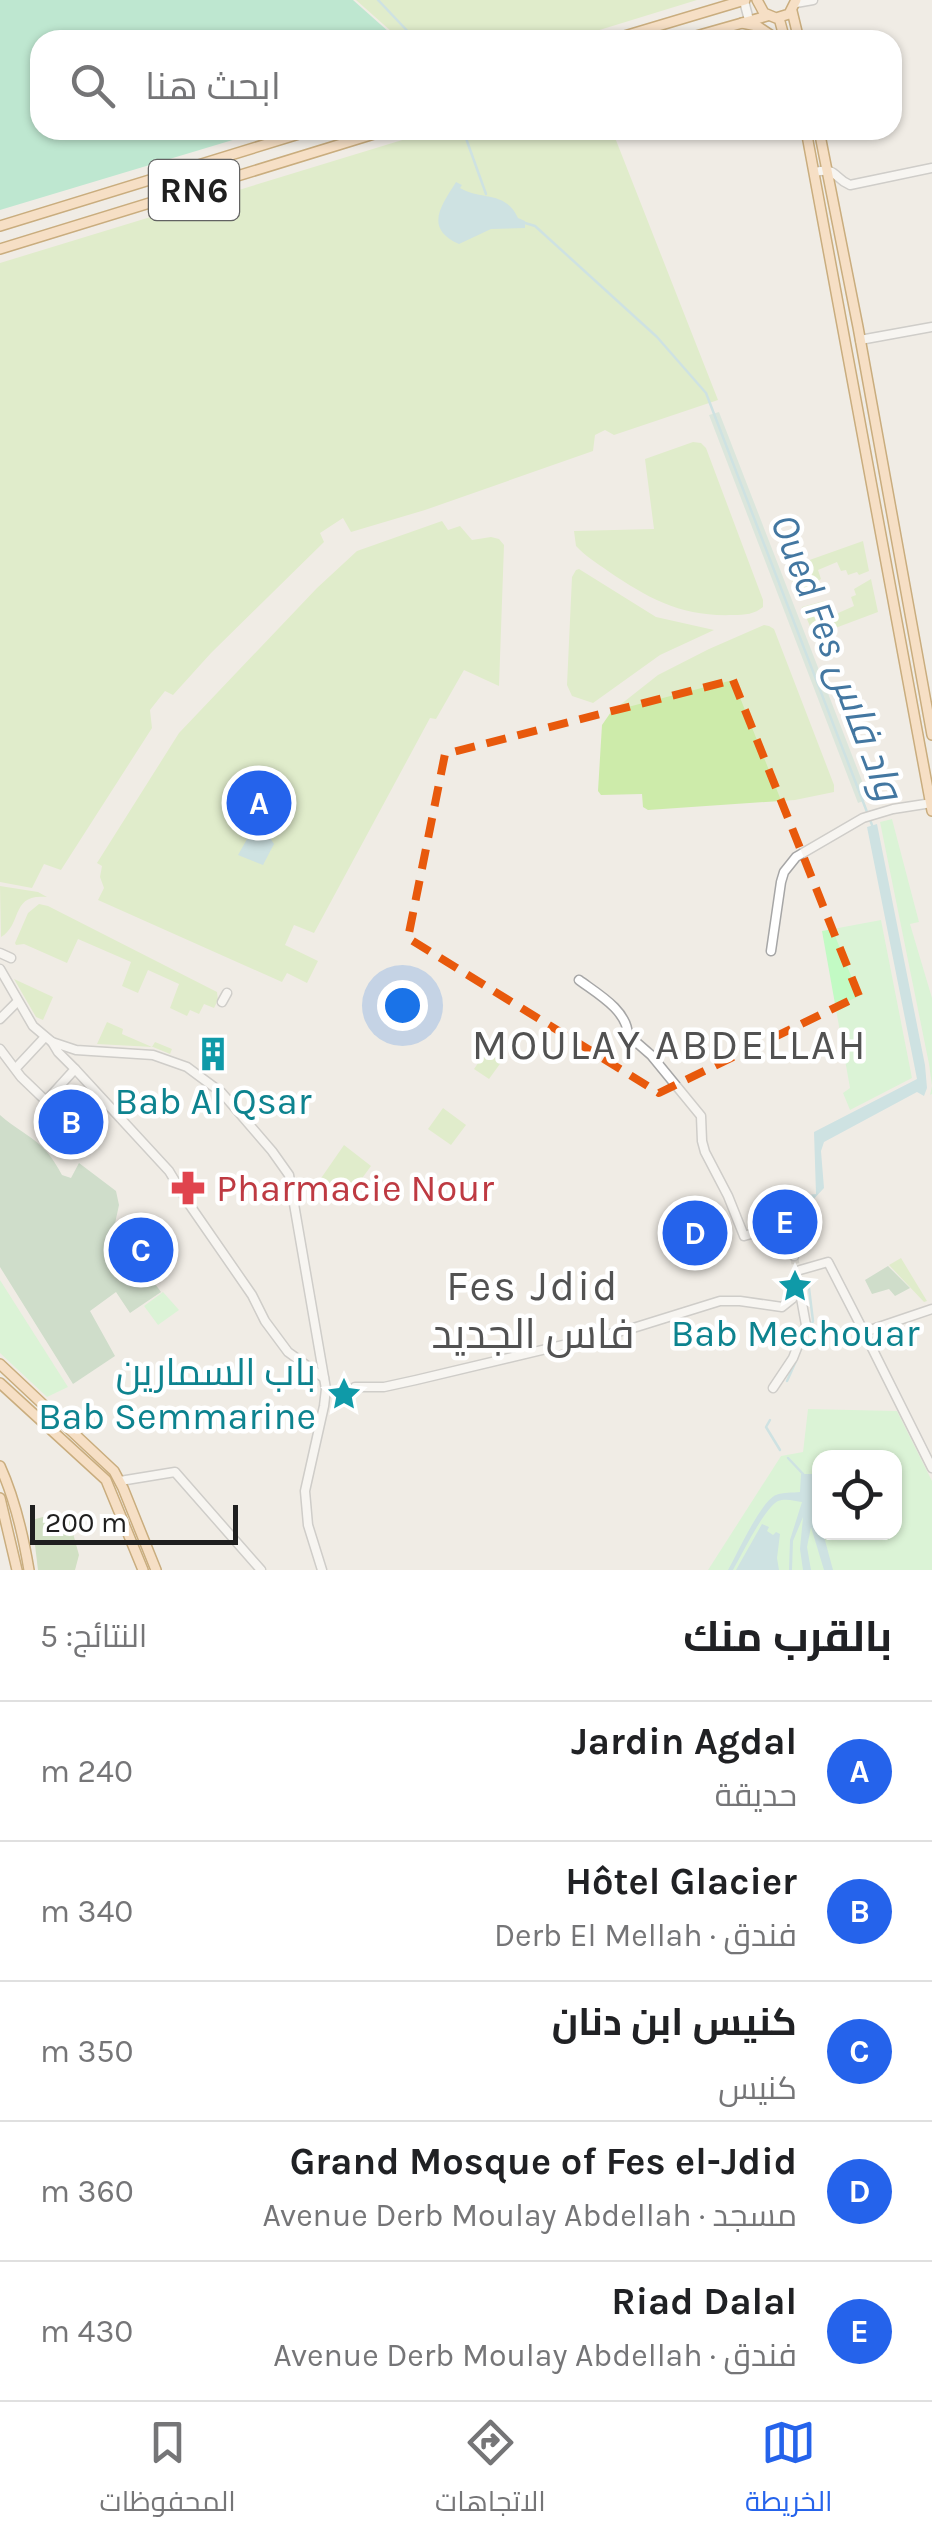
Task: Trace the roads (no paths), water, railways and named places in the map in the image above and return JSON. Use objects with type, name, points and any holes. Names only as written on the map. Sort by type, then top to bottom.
[{"type":"main road","points":[[644,30],[744,0]]},
{"type":"main road","points":[[757,0],[762,11],[773,17],[779,30]]},
{"type":"main road","points":[[715,30],[773,17],[795,5],[797,30]]},
{"type":"main road","points":[[744,21],[765,30]]},
{"type":"main road","name":"RN6","points":[[0,226],[280,140]]},
{"type":"main road","name":"RN6","points":[[0,249],[354,140]]},
{"type":"main road","points":[[808,140],[932,806]]},
{"type":"main road","points":[[821,140],[932,735]]},
{"type":"main road","points":[[850,363],[863,359]]},
{"type":"main road","points":[[0,1364],[107,1464],[120,1481],[156,1570]]},
{"type":"main road","points":[[0,1382],[106,1480],[144,1570]]},
{"type":"main road","points":[[0,1466],[12,1494],[28,1570]]},
{"type":"main road","points":[[0,1498],[17,1570]]},
{"type":"main road","points":[[8,1527],[20,1525]]},
{"type":"street","points":[[744,0],[744,21]]},
{"type":"street","points":[[795,5],[813,0]]},
{"type":"street","points":[[815,172],[834,172],[850,185],[932,168]]},
{"type":"street","points":[[844,330],[858,327]]},
{"type":"street","points":[[860,340],[932,327]]},
{"type":"street","points":[[884,555],[898,553]]},
{"type":"street","points":[[770,950],[784,872],[796,856],[862,818],[932,806]]},
{"type":"street","points":[[0,953],[11,958]]},
{"type":"street","points":[[0,969],[33,1026],[168,1171],[288,1352],[324,1378]]},
{"type":"street","points":[[580,980],[614,1007],[628,1025],[628,1035],[651,1054],[701,1116],[705,1152],[744,1236],[789,1223],[794,1256]]},
{"type":"street","points":[[0,1019],[18,1002]]},
{"type":"street","points":[[16,1068],[49,1040]]},
{"type":"street","points":[[49,1040],[76,1050],[153,1055],[186,1068],[222,1093],[286,1170],[326,1389],[306,1491],[308,1525],[322,1570]]},
{"type":"street","points":[[0,1048],[45,1101],[75,1070]]},
{"type":"street","points":[[800,1270],[832,1261],[932,1468]]},
{"type":"street","points":[[355,1387],[384,1387],[416,1380],[630,1329],[720,1301],[782,1307],[792,1300],[799,1285],[806,1325],[793,1358],[773,1388]]},
{"type":"street","points":[[864,1332],[932,1308]]},
{"type":"street","points":[[326,1389],[338,1388]]},
{"type":"street","points":[[120,1481],[175,1472],[261,1570]]},
{"type":"water","points":[[456,182],[468,192],[507,203],[525,221],[525,228],[491,229],[459,244],[448,238],[441,231],[439,216]]},
{"type":"water","points":[[261,824],[270,831],[274,844],[263,865],[238,855],[251,832]]},
{"type":"water","points":[[877,824],[927,1088],[924,1096],[917,1092],[824,1142],[824,1188],[812,1201],[810,1245],[801,1252],[796,1227],[797,1196],[816,1194],[814,1132],[917,1079],[867,827]]},
{"type":"water","points":[[801,1474],[812,1474],[812,1530],[811,1527],[807,1547],[811,1570],[803,1570],[803,1517],[793,1541],[789,1570],[790,1540],[802,1502],[787,1500],[773,1505],[733,1570],[728,1570],[756,1517],[770,1500],[779,1494],[800,1492]]},
{"type":"water","points":[[762,1524],[773,1535],[780,1534],[779,1570],[736,1570]]},
{"type":"water","points":[[815,1540],[825,1540],[833,1570],[824,1570]]},
{"type":"waterway","name":"Oued Fes واد فاس","points":[[378,0],[406,30]]},
{"type":"waterway","name":"Oued Fes واد فاس","points":[[467,140],[486,194]]},
{"type":"waterway","name":"Oued Fes واد فاس","points":[[525,223],[535,226],[657,337],[706,393],[872,825]]},
{"type":"waterway","name":"Oued Fes واد فاس","points":[[799,1353],[813,1321],[809,1288]]},
{"type":"waterway","name":"Oued Fes واد فاس","points":[[787,1381],[796,1361]]},
{"type":"waterway","name":"Oued Fes واد فاس","points":[[770,1420],[766,1427],[780,1450]]},
{"type":"waterway","points":[[788,1458],[804,1475]]},
{"type":"tunnel","points":[[794,1256],[799,1284]]},
{"type":"tunnel","points":[[338,1388],[355,1387]]},
{"type":"place","name":"Jardin Agdal","points":[[259,803]]},
{"type":"place","name":"Bab Al Qsar","points":[[213,1054]]},
{"type":"place","name":"Hôtel Glacier","points":[[71,1122]]},
{"type":"place","name":"Pharmacie Nour","points":[[188,1188]]},
{"type":"place","name":"Riad Dalal","points":[[785,1222]]},
{"type":"place","name":"Grand Mosque of Fes el-Jdid","points":[[695,1233]]},
{"type":"place","name":"كنيس ابن دنان","points":[[141,1250]]},
{"type":"place","name":"Bab Mechouar","points":[[795,1286]]},
{"type":"place","name":"باب السمارين Bab Semmarine","points":[[344,1394]]},
{"type":"district","name":"MOULAY ABDELLAH","points":[[670,1045]]},
{"type":"district","name":"Fes Jdid فاس الجديد","points":[[533,1310]]}]
